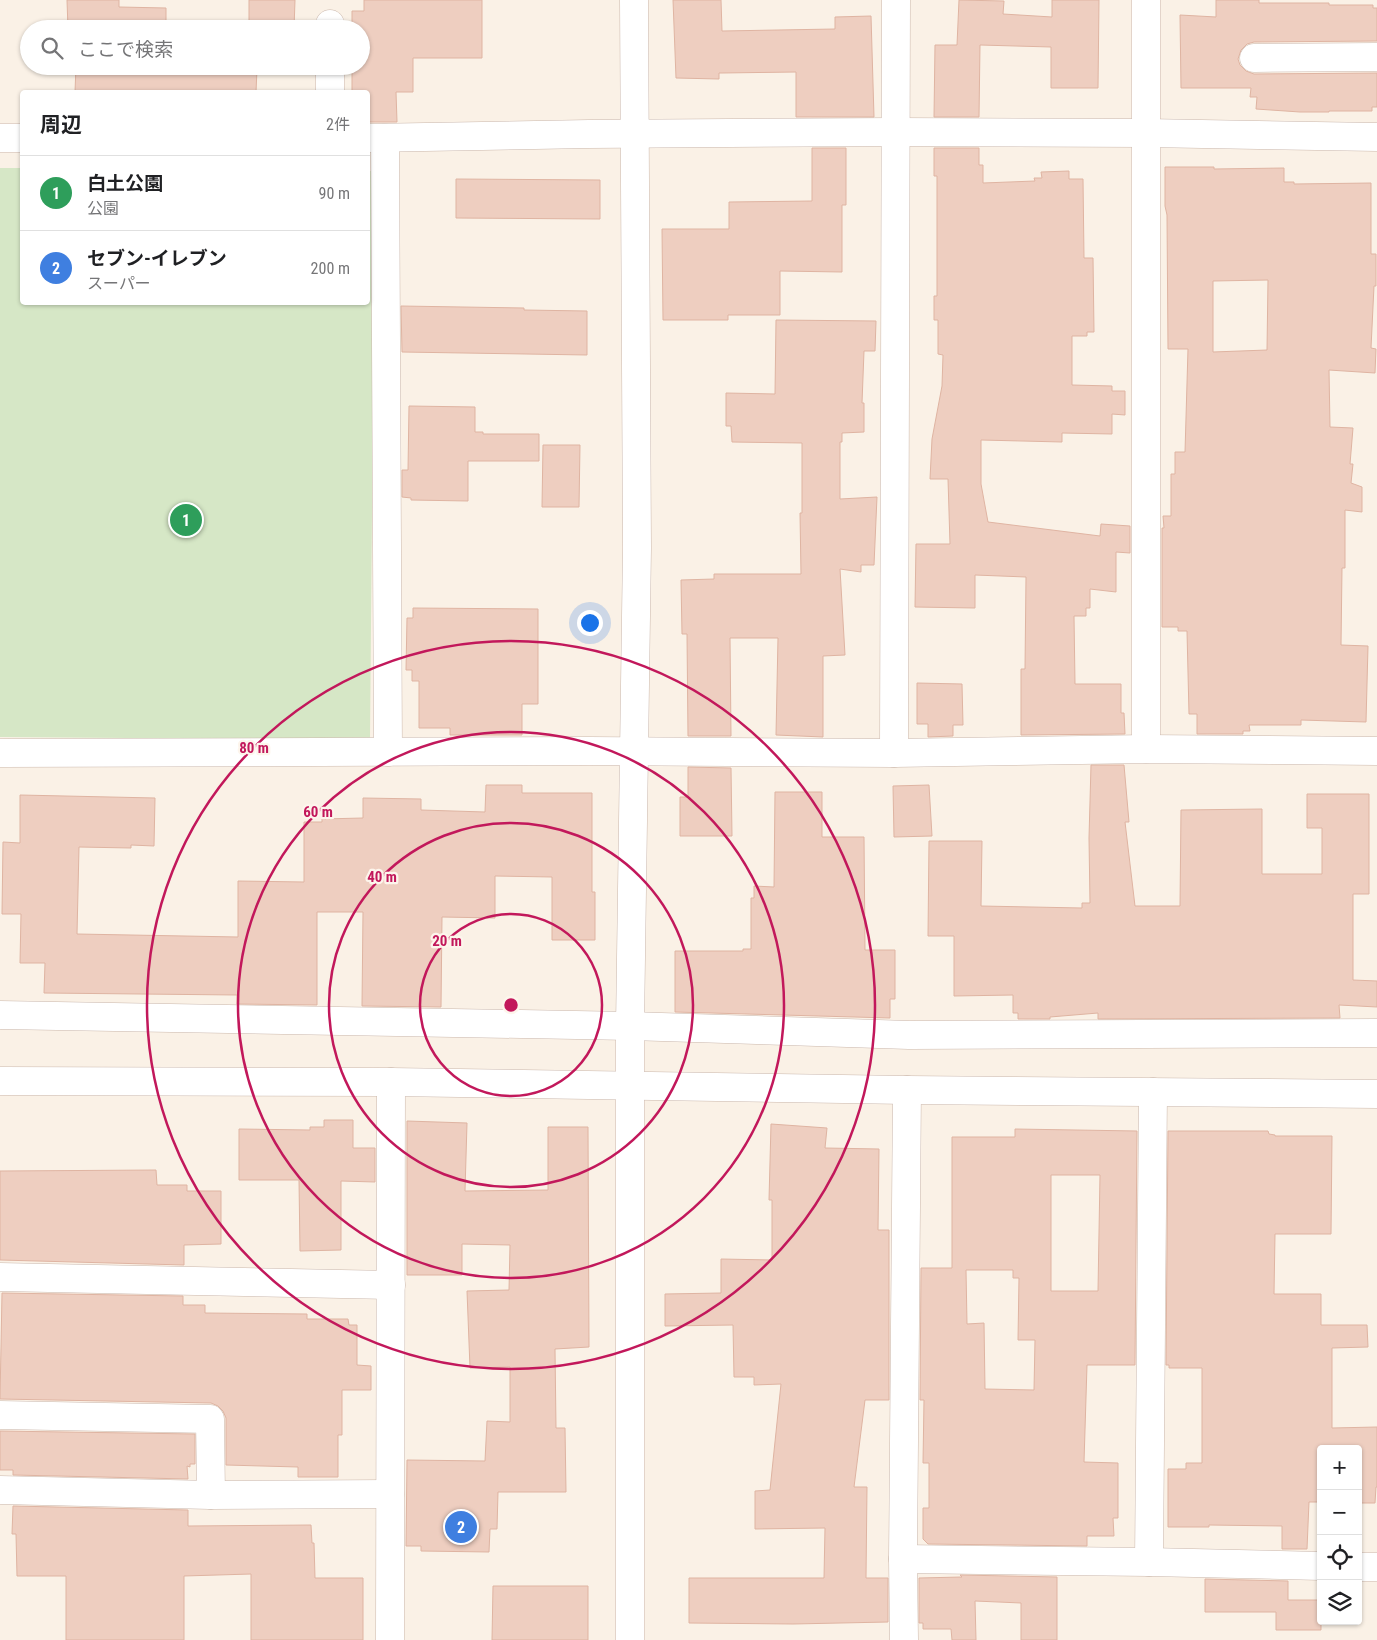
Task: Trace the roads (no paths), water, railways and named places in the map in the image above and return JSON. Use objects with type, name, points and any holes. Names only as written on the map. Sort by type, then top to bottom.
[{"type":"street","points":[[630,1640],[630,1026],[637,548],[634,0]]},
{"type":"street","points":[[894,753],[896,0]]},
{"type":"street","points":[[1146,0],[1146,749]]},
{"type":"street","points":[[1254,58],[1377,57]]},
{"type":"street","points":[[330,75],[330,90]]},
{"type":"street","points":[[388,752],[376,138],[895,132],[1146,133],[1377,137]]},
{"type":"street","points":[[0,138],[20,138]]},
{"type":"street","points":[[0,754],[634,751],[894,753],[1146,749],[1377,751]]},
{"type":"street","points":[[0,1014],[630,1026],[909,1035],[1377,1033]]},
{"type":"street","points":[[0,1081],[391,1082],[907,1090],[1377,1094]]},
{"type":"street","points":[[390,1640],[391,1082]]},
{"type":"street","points":[[904,1640],[907,1090]]},
{"type":"street","points":[[1149,1562],[1153,1092]]},
{"type":"street","points":[[0,1277],[391,1285]]},
{"type":"street","points":[[0,1415],[210,1419],[211,1495]]},
{"type":"street","points":[[0,1490],[211,1495],[390,1494]]},
{"type":"street","points":[[903,1560],[1149,1562],[1317,1566]]},
{"type":"street","points":[[1362,1567],[1377,1567]]},
{"type":"place","name":"白土公園","points":[[186,520]]},
{"type":"place","name":"セブン-イレブン","points":[[461,1527]]}]
